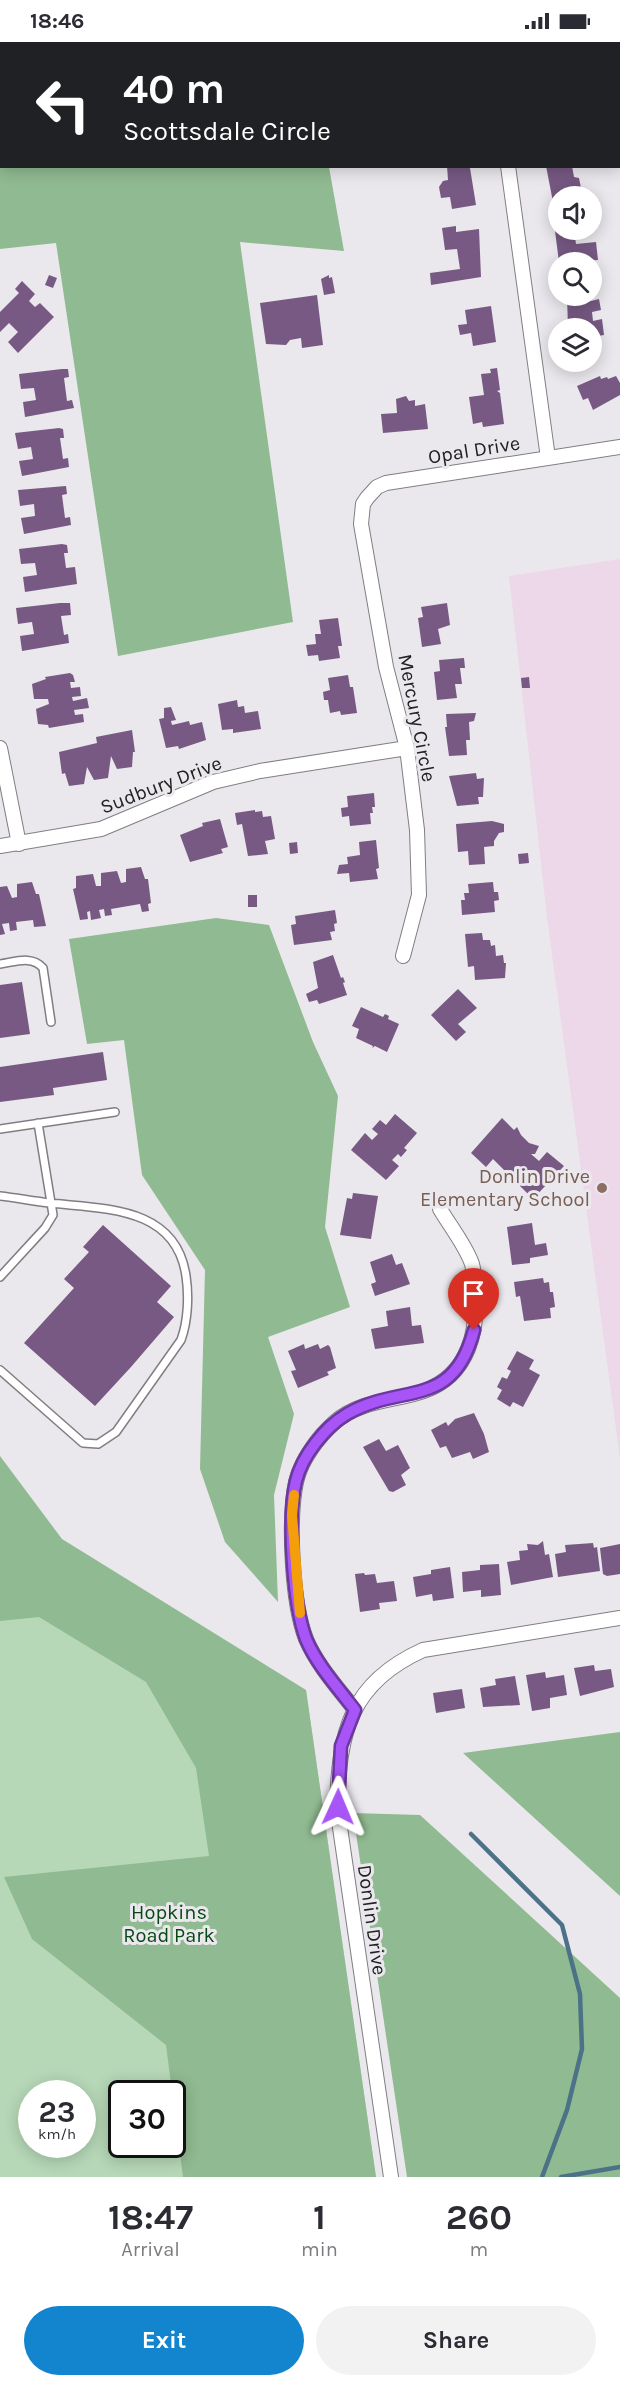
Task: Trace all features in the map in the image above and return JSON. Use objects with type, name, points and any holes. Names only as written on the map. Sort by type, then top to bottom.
[{"type":"street","points":[[508,168],[548,458]]},
{"type":"street","name":"Opal Drive","points":[[362,524],[363,504],[376,487],[386,483],[620,447]]},
{"type":"street","name":"Mercury Circle","points":[[362,524],[384,655],[407,748],[419,873],[415,915],[403,956]]},
{"type":"street","points":[[0,748],[19,844]]},
{"type":"street","name":"Sudbury Drive","points":[[0,846],[101,829],[213,782],[260,771],[407,748]]},
{"type":"street","points":[[355,1710],[318,1660],[306,1639],[297,1603],[292,1515],[296,1480],[311,1449],[335,1422],[348,1413],[375,1402],[436,1386],[450,1377],[462,1363],[470,1347],[477,1308],[472,1264],[440,1209]]},
{"type":"street","name":"Donlin Drive","points":[[391,2177],[338,1807],[341,1746],[355,1710],[370,1687],[396,1662],[423,1650],[620,1618]]},
{"type":"lane","points":[[0,964],[32,960],[38,962],[43,968],[51,1022]]},
{"type":"lane","points":[[0,1129],[115,1112]]},
{"type":"lane","points":[[0,1277],[45,1228],[52,1215],[38,1123]]},
{"type":"lane","points":[[0,1196],[104,1207],[132,1213],[149,1221],[166,1234],[185,1266],[188,1287],[185,1328],[181,1340],[116,1432],[98,1444],[83,1443],[0,1370]]},
{"type":"shaded area","name":"Donlin Drive Elementary School","points":[[620,559],[620,1459],[547,917],[509,576]]},
{"type":"green space","points":[[0,168],[329,168],[344,251],[240,242],[293,622],[118,656],[56,243],[0,249]]},
{"type":"green space","points":[[216,918],[269,925],[313,1042],[338,1096],[325,1227],[350,1307],[268,1337],[294,1414],[274,1495],[278,1602],[225,1542],[200,1469],[205,1270],[142,1175],[124,1040],[87,1044],[69,939]]},
{"type":"green space","name":"Hopkins Road Park","points":[[0,1456],[62,1539],[306,1690],[376,2177],[183,2177],[181,2158],[186,2158],[186,2080],[171,2080],[166,2045],[32,1939],[4,1877],[209,1856],[196,1768],[146,1682],[39,1617],[0,1621]]},
{"type":"green space","name":"Hopkins Road Park","points":[[0,1549],[306,1690],[376,2177],[0,2177]]},
{"type":"green space","points":[[620,1732],[620,1896],[463,1753]]},
{"type":"green space","points":[[353,1813],[420,1815],[620,1998],[620,2177],[407,2177]]},
{"type":"building","points":[[447,168],[470,168],[476,205],[452,209],[450,197],[441,198],[439,187],[443,181],[448,180]]},
{"type":"building","points":[[546,168],[572,168],[574,177],[579,178],[581,186],[550,186]]},
{"type":"building","points":[[456,226],[456,232],[479,229],[481,277],[431,285],[430,273],[460,269],[457,249],[445,250],[442,228]]},
{"type":"building","points":[[556,240],[575,240],[576,244],[596,242],[597,252],[558,252]]},
{"type":"building","points":[[49,275],[57,278],[53,288],[45,285]]},
{"type":"building","points":[[329,275],[329,278],[332,277],[335,293],[324,295],[321,279]]},
{"type":"building","points":[[22,281],[35,294],[29,301],[35,307],[40,303],[54,317],[18,353],[8,342],[18,332],[9,323],[0,332],[0,312],[19,293],[15,289]]},
{"type":"building","points":[[317,295],[323,345],[302,348],[301,338],[290,340],[286,345],[266,344],[260,303]]},
{"type":"building","points":[[491,306],[496,342],[473,346],[471,333],[460,335],[458,325],[467,324],[465,310]]},
{"type":"building","points":[[567,306],[600,306],[601,310],[592,312],[593,318],[568,318]]},
{"type":"building","points":[[497,368],[500,390],[497,391],[500,393],[504,424],[483,427],[482,422],[473,424],[469,397],[484,395],[481,374],[491,373],[490,369]]},
{"type":"building","points":[[68,369],[69,377],[64,378],[67,401],[72,400],[74,408],[25,417],[23,402],[36,400],[34,388],[21,389],[19,374]]},
{"type":"building","points":[[600,376],[601,379],[607,377],[608,379],[616,376],[620,383],[620,395],[593,410],[588,398],[583,400],[577,386]]},
{"type":"building","points":[[406,396],[409,401],[415,400],[415,406],[425,404],[428,429],[383,433],[381,414],[397,413],[396,399]]},
{"type":"building","points":[[63,429],[64,438],[60,438],[63,459],[68,458],[69,467],[22,476],[19,461],[33,459],[31,447],[18,449],[15,433]]},
{"type":"building","points":[[66,486],[67,494],[62,495],[65,518],[70,517],[71,525],[24,534],[21,518],[35,516],[34,504],[20,506],[18,490]]},
{"type":"building","points":[[67,545],[68,553],[64,553],[66,568],[75,567],[77,584],[25,592],[23,577],[37,575],[35,563],[21,564],[19,549]]},
{"type":"building","points":[[70,603],[71,615],[61,616],[64,635],[68,634],[69,643],[22,651],[20,636],[34,634],[32,622],[18,624],[16,608]]},
{"type":"building","points":[[447,603],[450,625],[438,629],[441,644],[422,647],[418,618],[423,617],[421,607]]},
{"type":"building","points":[[338,618],[342,646],[338,646],[340,658],[319,661],[318,655],[308,656],[306,645],[316,644],[315,634],[321,634],[319,620]]},
{"type":"building","points":[[464,658],[465,668],[460,668],[462,684],[455,684],[457,698],[437,700],[434,672],[440,671],[439,660]]},
{"type":"building","points":[[70,673],[75,682],[70,682],[71,688],[80,687],[81,696],[72,697],[73,701],[87,698],[89,708],[74,710],[75,715],[83,714],[84,722],[49,728],[48,725],[38,724],[36,709],[49,704],[48,699],[34,699],[32,684],[46,679],[45,677]]},
{"type":"building","points":[[348,675],[350,687],[353,687],[357,713],[341,715],[340,711],[330,713],[328,700],[324,700],[323,692],[330,690],[328,678]]},
{"type":"building","points":[[529,677],[530,688],[522,688],[521,678]]},
{"type":"building","points":[[237,700],[238,707],[244,706],[245,713],[258,711],[261,729],[233,733],[233,729],[222,730],[218,704]]},
{"type":"building","points":[[171,707],[176,720],[171,721],[172,725],[189,721],[190,725],[202,722],[206,740],[179,749],[178,746],[166,748],[159,719],[164,718],[164,708]]},
{"type":"building","points":[[476,713],[474,721],[469,722],[470,740],[466,740],[467,755],[449,756],[445,727],[447,727],[446,714]]},
{"type":"building","points":[[132,730],[135,752],[133,752],[132,767],[117,769],[111,756],[108,778],[94,780],[87,767],[84,784],[69,786],[65,773],[62,774],[59,752],[97,743],[96,737]]},
{"type":"building","points":[[476,773],[477,779],[484,778],[483,797],[478,797],[479,804],[457,806],[449,776]]},
{"type":"building","points":[[374,793],[375,807],[372,807],[373,813],[370,813],[371,824],[350,826],[349,816],[342,817],[341,808],[348,807],[347,796]]},
{"type":"building","points":[[255,810],[255,812],[262,811],[263,817],[271,816],[275,839],[265,841],[268,854],[248,856],[242,824],[237,825],[235,813]]},
{"type":"building","points":[[220,819],[228,847],[221,849],[223,853],[190,862],[180,835],[203,826],[202,823]]},
{"type":"building","points":[[492,821],[504,824],[504,832],[499,833],[494,846],[484,847],[485,864],[469,865],[468,851],[458,852],[456,824]]},
{"type":"building","points":[[376,840],[378,879],[350,882],[349,873],[337,874],[339,865],[348,864],[347,857],[360,855],[359,842]]},
{"type":"building","points":[[297,842],[298,853],[290,854],[289,843]]},
{"type":"building","points":[[528,853],[529,863],[519,864],[518,854]]},
{"type":"building","points":[[141,867],[145,879],[148,879],[151,903],[148,904],[149,911],[142,912],[140,904],[111,909],[112,915],[105,916],[104,909],[99,910],[101,918],[91,920],[90,911],[87,912],[88,919],[80,920],[73,889],[76,888],[76,876],[93,874],[96,886],[101,886],[101,873],[117,871],[121,883],[126,882],[126,869]]},
{"type":"building","points":[[32,882],[36,894],[39,894],[46,926],[34,927],[33,920],[16,922],[17,930],[10,931],[9,923],[2,924],[5,934],[0,935],[0,887],[7,886],[12,898],[17,897],[17,884]]},
{"type":"building","points":[[493,882],[494,892],[498,892],[499,900],[494,901],[495,912],[462,915],[461,900],[465,900],[464,893],[469,893],[468,884]]},
{"type":"building","points":[[248,895],[257,895],[257,907],[248,907]]},
{"type":"building","points":[[335,910],[337,923],[334,924],[335,931],[330,932],[332,940],[294,945],[291,925],[296,924],[295,916]]},
{"type":"building","points":[[482,933],[483,940],[490,940],[491,946],[495,945],[496,956],[503,955],[504,963],[506,963],[505,978],[475,980],[474,966],[468,967],[465,934]]},
{"type":"building","points":[[333,955],[341,978],[343,977],[345,982],[343,983],[347,995],[319,1004],[317,1000],[309,1002],[306,994],[318,988],[313,962]]},
{"type":"building","points":[[22,982],[30,1034],[0,1038],[0,985]]},
{"type":"building","points":[[458,989],[477,1008],[458,1024],[466,1032],[456,1041],[431,1015]]},
{"type":"building","points":[[361,1007],[383,1017],[385,1014],[389,1016],[388,1019],[399,1024],[387,1052],[375,1046],[372,1048],[373,1046],[356,1038],[359,1029],[352,1026]]},
{"type":"building","points":[[103,1052],[107,1080],[53,1088],[54,1095],[0,1102],[0,1067]]},
{"type":"building","points":[[395,1114],[417,1133],[404,1148],[407,1150],[401,1157],[398,1154],[392,1160],[399,1166],[386,1180],[351,1150],[365,1133],[372,1140],[378,1134],[372,1129],[380,1120],[386,1125]]},
{"type":"building","points":[[502,1118],[514,1130],[517,1127],[529,1143],[539,1146],[535,1154],[531,1154],[539,1161],[547,1152],[564,1166],[533,1199],[493,1159],[486,1167],[471,1153]]},
{"type":"building","points":[[353,1193],[378,1196],[371,1239],[340,1235],[347,1198],[352,1199]]},
{"type":"building","points":[[532,1223],[535,1245],[546,1243],[548,1255],[530,1258],[530,1263],[512,1265],[507,1227]]},
{"type":"building","points":[[103,1225],[171,1286],[157,1302],[174,1317],[95,1406],[24,1343],[74,1288],[64,1279],[89,1252],[83,1247]]},
{"type":"building","points":[[392,1254],[396,1265],[402,1263],[410,1284],[375,1296],[371,1284],[376,1282],[370,1262]]},
{"type":"building","points":[[543,1278],[544,1283],[549,1282],[550,1292],[553,1292],[555,1307],[550,1308],[551,1318],[524,1321],[520,1296],[516,1297],[514,1282]]},
{"type":"building","points":[[410,1307],[412,1326],[421,1325],[424,1343],[375,1349],[371,1329],[388,1326],[386,1311]]},
{"type":"building","points":[[304,1344],[305,1349],[318,1344],[320,1349],[328,1345],[336,1368],[327,1372],[329,1375],[298,1388],[291,1371],[296,1370],[288,1351]]},
{"type":"building","points":[[517,1351],[534,1360],[529,1369],[540,1375],[523,1407],[513,1402],[510,1407],[497,1399],[502,1390],[497,1387],[502,1377],[507,1379],[511,1371],[507,1369]]},
{"type":"building","points":[[474,1413],[489,1452],[473,1459],[470,1452],[452,1458],[446,1446],[440,1448],[431,1430],[446,1422],[448,1426],[455,1419]]},
{"type":"building","points":[[379,1439],[386,1451],[398,1445],[410,1468],[401,1475],[406,1485],[393,1492],[389,1491],[363,1447]]},
{"type":"building","points":[[543,1541],[545,1555],[549,1554],[553,1577],[511,1585],[507,1562],[520,1560],[519,1551],[528,1550],[527,1544],[538,1545]]},
{"type":"building","points":[[593,1543],[594,1548],[597,1547],[600,1571],[558,1577],[555,1554],[566,1552],[565,1545]]},
{"type":"building","points":[[620,1544],[620,1574],[607,1576],[603,1574],[600,1548]]},
{"type":"building","points":[[499,1564],[501,1595],[481,1597],[481,1590],[463,1592],[462,1572],[480,1570],[480,1565]]},
{"type":"building","points":[[450,1567],[454,1598],[433,1601],[432,1594],[416,1597],[413,1577],[431,1574],[431,1570]]},
{"type":"building","points":[[364,1573],[365,1575],[375,1574],[377,1583],[394,1581],[397,1601],[379,1603],[380,1609],[360,1612],[355,1574]]},
{"type":"building","points":[[594,1665],[595,1671],[611,1669],[614,1687],[580,1696],[574,1668]]},
{"type":"building","points":[[545,1672],[546,1678],[564,1675],[567,1695],[550,1698],[550,1708],[532,1711],[526,1675]]},
{"type":"building","points":[[515,1676],[520,1705],[483,1707],[480,1688],[496,1685],[495,1679]]},
{"type":"building","points":[[462,1689],[465,1708],[436,1713],[433,1693]]},
{"type":"waterway","points":[[471,1834],[562,1925],[580,1994],[582,2049],[567,2110],[542,2177]]},
{"type":"waterway","points":[[561,2177],[620,2167]]},
{"type":"slow traffic","points":[[294,1495],[292,1515],[297,1603],[300,1613]]},
{"type":"place","name":"Donlin Drive Elementary School","points":[[602,1188]]},
{"type":"route","points":[[338,1807],[338,1766],[341,1746],[347,1725],[355,1710],[318,1660],[306,1639],[297,1603],[292,1515],[296,1480],[311,1449],[335,1422],[348,1413],[375,1402],[421,1392],[450,1377],[462,1363],[470,1347],[474,1330]]}]
